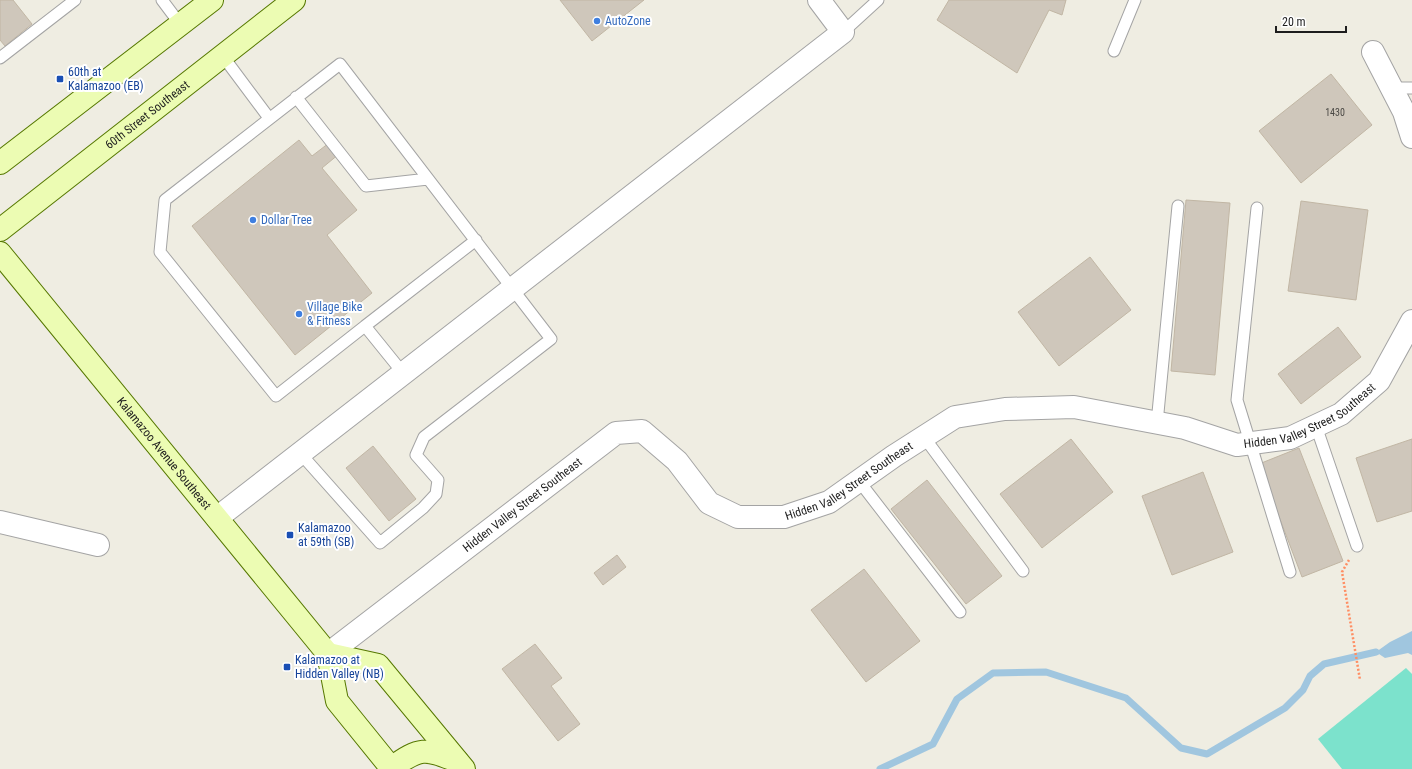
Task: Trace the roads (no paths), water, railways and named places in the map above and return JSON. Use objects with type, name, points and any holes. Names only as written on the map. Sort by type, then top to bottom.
[{"type":"main road","points":[[0,163],[212,0]]},
{"type":"main road","name":"60th Street Southeast","points":[[0,230],[294,0]]},
{"type":"main road","name":"Kalamazoo Avenue Southeast","points":[[0,253],[328,654],[337,701],[392,768]]},
{"type":"main road","points":[[328,654],[378,665],[461,765]]},
{"type":"main road","points":[[392,768],[417,752],[434,752],[461,765]]},
{"type":"street","points":[[217,518],[843,32],[818,0]]},
{"type":"street","points":[[1373,52],[1402,88],[1404,112],[1412,137]]},
{"type":"street","name":"Hidden Valley Street Southeast","points":[[328,654],[616,433],[642,431],[677,462],[708,503],[738,517],[784,517],[829,502],[955,417],[1005,409],[1074,407],[1185,428],[1237,445],[1290,438],[1341,414],[1379,381],[1412,321]]},
{"type":"street","points":[[0,522],[98,545]]},
{"type":"lane","points":[[0,58],[75,0]]},
{"type":"lane","points":[[162,0],[180,24]]},
{"type":"lane","points":[[843,32],[878,0]]},
{"type":"lane","points":[[1114,51],[1135,0]]},
{"type":"lane","points":[[222,56],[269,118]]},
{"type":"lane","points":[[300,454],[380,543],[423,508],[436,494],[438,480],[416,455],[424,437],[551,339],[513,288],[476,240],[428,179],[340,64],[165,200],[160,252],[276,396],[476,240]]},
{"type":"lane","points":[[296,97],[366,186],[428,179]]},
{"type":"lane","points":[[1157,423],[1178,206]]},
{"type":"lane","points":[[1257,208],[1237,400],[1290,572]]},
{"type":"lane","points":[[365,326],[403,373]]},
{"type":"lane","points":[[1316,426],[1357,546]]},
{"type":"lane","points":[[924,437],[1023,571]]},
{"type":"lane","points":[[859,481],[960,612]]},
{"type":"waterway","points":[[880,769],[933,744],[957,699],[993,673],[1046,672],[1126,698],[1181,748],[1207,754],[1285,708],[1303,690],[1310,676],[1324,664],[1376,652]]},
{"type":"place","name":"AutoZone","points":[[597,21]]},
{"type":"place","name":"60th at Kalamazoo (EB)","points":[[60,79]]},
{"type":"place","name":"Dollar Tree","points":[[253,220]]},
{"type":"place","name":"Village Bike & Fitness","points":[[299,314]]},
{"type":"place","name":"Kalamazoo at 59th (SB)","points":[[290,535]]},
{"type":"place","name":"Kalamazoo at Hidden Valley (NB)","points":[[287,667]]}]
